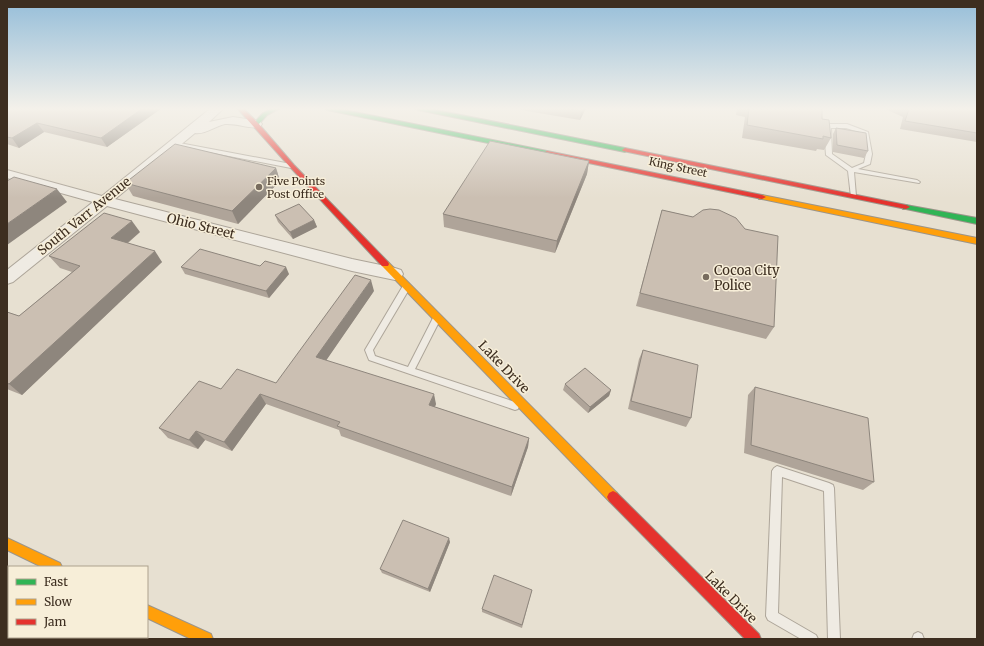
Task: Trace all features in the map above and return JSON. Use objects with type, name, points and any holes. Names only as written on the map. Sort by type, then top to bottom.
[{"type":"main road","name":"Lake Drive","points":[[268,138],[292,166],[395,274],[754,639]]},
{"type":"main road","name":"King Street","points":[[476,138],[977,241]]},
{"type":"main road","name":"King Street","points":[[567,138],[977,221]]},
{"type":"main road","points":[[859,216],[903,214],[977,229]]},
{"type":"main road","points":[[7,544],[54,566]]},
{"type":"main road","points":[[148,611],[206,639]]},
{"type":"street","points":[[177,142],[182,138]]},
{"type":"street","points":[[177,142],[184,138]]},
{"type":"street","name":"South Varr Avenue","points":[[7,278],[177,142]]},
{"type":"street","name":"Ohio Street","points":[[7,174],[104,201],[352,265],[395,274]]},
{"type":"lane","points":[[828,138],[829,155],[851,170],[917,182]]},
{"type":"lane","points":[[851,170],[867,164],[869,154],[866,138]]},
{"type":"lane","points":[[177,142],[292,166]]},
{"type":"lane","points":[[851,170],[853,196]]},
{"type":"lane","points":[[407,286],[369,350],[372,358],[529,411]]},
{"type":"lane","points":[[410,370],[437,317]]},
{"type":"lane","points":[[812,639],[798,635],[772,616],[777,472],[829,488],[834,639]]},
{"type":"building","points":[[837,138],[867,138],[868,151],[837,145]]},
{"type":"building","points":[[490,141],[589,161],[557,241],[443,214]]},
{"type":"building","points":[[175,144],[276,168],[232,211],[125,183]]},
{"type":"building","points":[[14,177],[57,189],[7,224],[7,181]]},
{"type":"building","points":[[299,204],[314,220],[290,232],[275,215]]},
{"type":"building","name":"Cocoa City Police","points":[[662,210],[693,217],[703,210],[719,210],[736,218],[745,229],[778,236],[774,327],[640,293]]},
{"type":"building","points":[[104,213],[132,221],[111,238],[155,251],[9,384],[7,383],[7,312],[19,316],[80,266],[49,256]]},
{"type":"building","points":[[200,249],[260,266],[265,261],[286,267],[266,291],[181,267]]},
{"type":"building","points":[[355,275],[371,280],[316,357],[434,394],[429,405],[529,438],[512,487],[337,426],[340,422],[260,394],[224,442],[196,431],[189,440],[159,428],[199,381],[221,389],[237,369],[276,383]]},
{"type":"building","points":[[643,350],[698,365],[691,418],[631,401]]},
{"type":"building","points":[[585,368],[611,390],[590,407],[565,384]]},
{"type":"building","points":[[755,387],[868,418],[874,482],[751,445]]},
{"type":"building","points":[[403,520],[449,538],[428,589],[380,569]]},
{"type":"building","points":[[494,575],[532,590],[522,625],[482,609]]},
{"type":"traffic: fast","points":[[474,138],[547,153]]},
{"type":"traffic: fast","points":[[567,138],[625,150]]},
{"type":"traffic: fast","points":[[906,207],[977,221]]},
{"type":"traffic: slow","points":[[762,197],[977,241]]},
{"type":"traffic: slow","points":[[385,264],[613,497]]},
{"type":"traffic: slow","points":[[7,544],[54,566]]},
{"type":"traffic: slow","points":[[148,611],[206,639]]},
{"type":"traffic: jam","points":[[268,138],[292,166],[385,264]]},
{"type":"traffic: jam","points":[[625,150],[906,207]]},
{"type":"traffic: jam","points":[[547,153],[762,197]]},
{"type":"traffic: jam","points":[[613,497],[754,639]]},
{"type":"place","name":"Five Points Post Office","points":[[259,187]]},
{"type":"place","name":"Cocoa City Police","points":[[706,277]]}]
